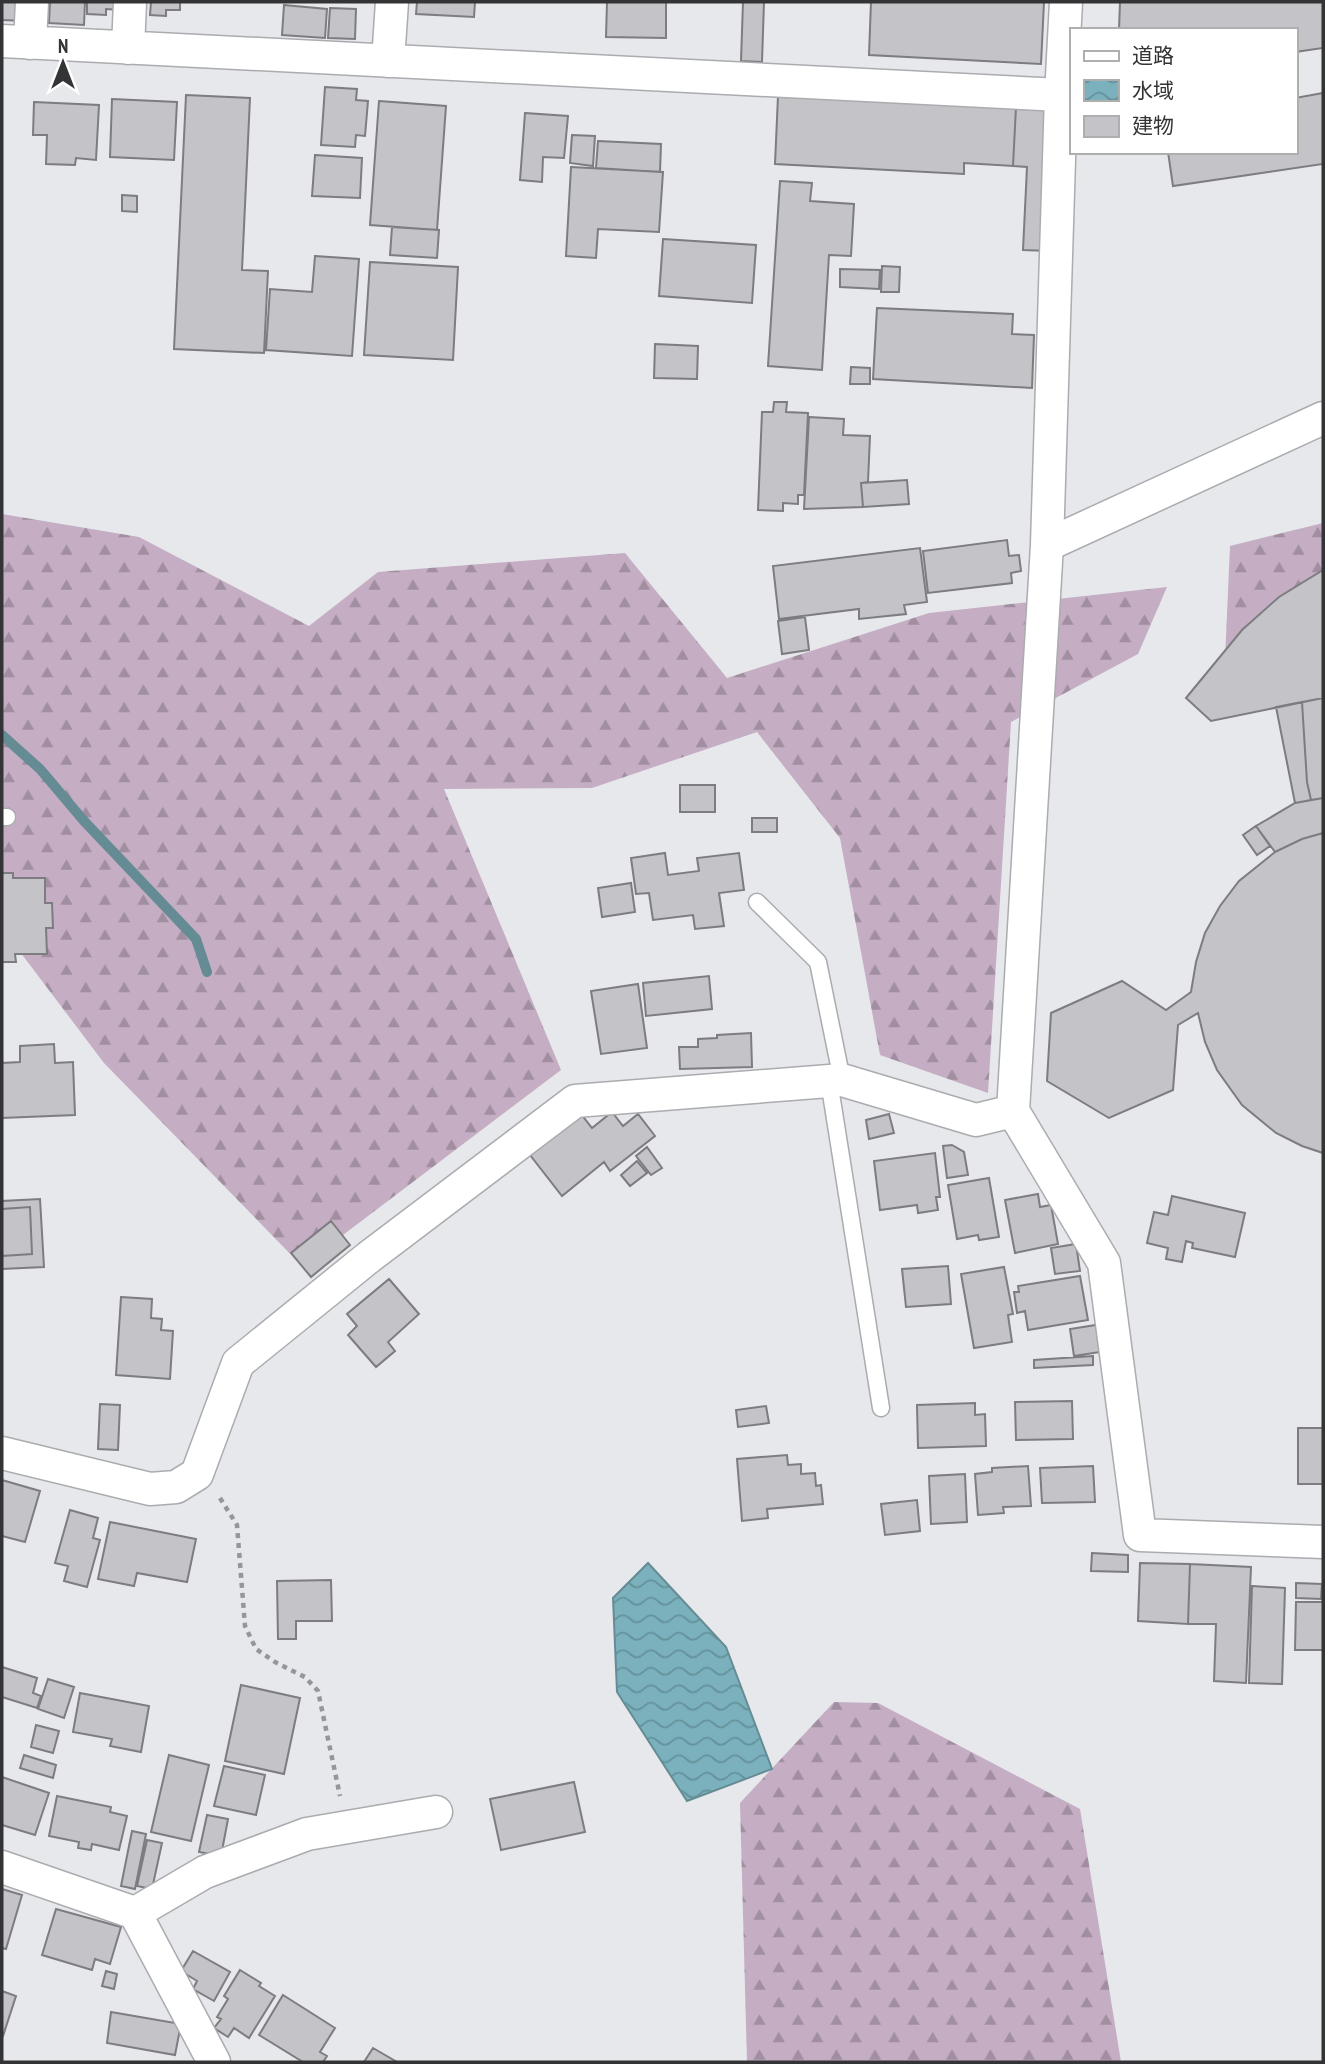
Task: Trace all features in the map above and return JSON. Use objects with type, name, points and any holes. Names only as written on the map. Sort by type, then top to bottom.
[{"type":"street","points":[[32,2],[16,42],[1061,95]]},
{"type":"street","points":[[128,48],[130,2]]},
{"type":"street","points":[[388,61],[392,2]]},
{"type":"street","points":[[1066,2],[1047,545],[1013,1111],[1104,1263],[1140,1535],[1323,1542]]},
{"type":"street","points":[[1047,545],[1323,418]]},
{"type":"street","points":[[2,1453],[150,1489],[176,1487],[197,1474],[238,1363],[369,1257],[575,1101],[836,1081],[976,1120],[1013,1111]]},
{"type":"street","points":[[135,1913],[205,1872],[307,1834],[436,1812]]},
{"type":"street","points":[[2,1867],[135,1913],[214,2062]]},
{"type":"lane","points":[[757,902],[818,962],[881,1408]]},
{"type":"path","points":[[197,1474],[226,1504],[237,1525],[246,1626],[256,1649],[305,1677],[318,1691],[346,1828]]},
{"type":"green space","points":[[2,514],[139,537],[309,626],[378,572],[625,553],[727,678],[929,613],[1167,587],[1138,654],[1011,722],[988,1093],[880,1055],[840,838],[757,732],[592,788],[444,789],[561,1070],[302,1266],[104,1063],[2,928]]},
{"type":"green space","points":[[1323,523],[1323,725],[1296,723],[1225,660],[1230,546]]},
{"type":"green space","points":[[834,1702],[878,1703],[1080,1809],[1121,2062],[747,2062],[740,1803]]},
{"type":"water","points":[[648,1563],[726,1647],[772,1769],[687,1801],[617,1692],[613,1598]]},
{"type":"building","points":[[2,2],[26,2],[25,21],[2,20]]},
{"type":"building","points":[[50,2],[85,2],[84,25],[49,23]]},
{"type":"building","points":[[87,2],[121,2],[121,10],[106,9],[106,15],[87,14]]},
{"type":"building","points":[[151,2],[180,2],[180,10],[166,10],[166,16],[150,15]]},
{"type":"building","points":[[417,2],[475,2],[474,17],[416,14]]},
{"type":"building","points":[[607,2],[666,2],[666,38],[606,37]]},
{"type":"building","points":[[743,2],[764,2],[762,62],[741,61]]},
{"type":"building","points":[[871,2],[1044,2],[1041,64],[869,55]]},
{"type":"building","points":[[1120,2],[1323,2],[1323,48],[1297,52],[1297,28],[1119,28]]},
{"type":"building","points":[[284,5],[327,9],[325,38],[282,35]]},
{"type":"building","points":[[330,8],[356,9],[355,39],[328,38]]},
{"type":"building","points":[[325,87],[357,89],[356,100],[368,101],[365,136],[356,135],[355,147],[321,145]]},
{"type":"building","points":[[1323,93],[1323,164],[1173,186],[1168,154],[1297,154],[1297,98]]},
{"type":"building","points":[[186,95],[250,98],[242,270],[268,271],[264,353],[174,349]]},
{"type":"building","points":[[778,96],[1016,107],[1013,166],[964,163],[964,174],[775,164]]},
{"type":"building","points":[[112,99],[177,102],[174,160],[110,157]]},
{"type":"building","points":[[379,101],[446,106],[437,230],[370,225]]},
{"type":"building","points":[[34,102],[99,105],[96,160],[76,158],[75,165],[46,164],[47,135],[33,135]]},
{"type":"building","points":[[1016,107],[1057,109],[1050,251],[1023,250],[1027,167],[1013,166]]},
{"type":"building","points":[[525,113],[568,116],[564,158],[543,157],[542,182],[520,180]]},
{"type":"building","points":[[572,135],[595,136],[593,166],[570,163]]},
{"type":"building","points":[[598,141],[661,144],[660,172],[596,168]]},
{"type":"building","points":[[315,155],[362,158],[360,198],[312,196]]},
{"type":"building","points":[[571,167],[663,172],[659,232],[598,229],[596,258],[566,256]]},
{"type":"building","points":[[780,181],[812,183],[810,201],[854,204],[851,256],[829,255],[822,370],[768,366]]},
{"type":"building","points":[[122,195],[137,196],[137,212],[122,211]]},
{"type":"building","points":[[392,227],[439,230],[437,258],[390,255]]},
{"type":"building","points":[[663,239],[756,245],[752,303],[659,296]]},
{"type":"building","points":[[315,256],[359,259],[352,356],[266,350],[270,289],[312,292]]},
{"type":"building","points":[[370,262],[458,267],[453,360],[364,355]]},
{"type":"building","points":[[882,266],[900,267],[899,292],[881,292]]},
{"type":"building","points":[[840,269],[880,270],[879,289],[840,287]]},
{"type":"building","points":[[877,308],[1013,314],[1012,334],[1034,335],[1032,388],[873,379]]},
{"type":"building","points":[[655,344],[698,346],[697,379],[654,378]]},
{"type":"building","points":[[851,367],[870,368],[870,384],[850,384]]},
{"type":"building","points":[[774,402],[787,402],[786,412],[808,413],[804,495],[798,495],[798,504],[783,503],[783,511],[758,510],[762,412],[773,412]]},
{"type":"building","points":[[809,417],[844,419],[843,435],[870,436],[868,482],[861,483],[863,507],[804,509]]},
{"type":"building","points":[[907,480],[909,504],[863,507],[861,483]]},
{"type":"building","points":[[1007,540],[1009,556],[1019,555],[1021,571],[1011,573],[1012,583],[928,593],[923,551]]},
{"type":"building","points":[[920,548],[927,602],[904,605],[906,614],[859,619],[859,609],[779,619],[773,566]]},
{"type":"building","points":[[1323,570],[1323,698],[1211,721],[1186,698],[1242,630],[1279,597]]},
{"type":"building","points":[[805,617],[809,650],[782,654],[778,621]]},
{"type":"building","points":[[1323,698],[1323,798],[1311,800],[1307,782],[1302,702]]},
{"type":"building","points":[[1302,702],[1307,782],[1311,800],[1295,803],[1276,707]]},
{"type":"building","points":[[680,785],[715,785],[715,812],[680,812]]},
{"type":"building","points":[[1323,798],[1323,833],[1302,839],[1275,852],[1256,826],[1295,803]]},
{"type":"building","points":[[752,818],[777,818],[777,832],[752,832]]},
{"type":"building","points":[[1256,826],[1270,846],[1257,855],[1243,835]]},
{"type":"building","points":[[1323,833],[1323,1153],[1276,1133],[1242,1105],[1217,1070],[1205,1042],[1198,1013],[1178,1025],[1173,1090],[1109,1118],[1047,1081],[1051,1013],[1122,981],[1166,1010],[1191,992],[1205,933],[1220,906],[1239,881],[1275,852],[1302,839]]},
{"type":"building","points":[[665,853],[668,875],[699,871],[697,858],[739,853],[744,890],[719,893],[724,926],[695,929],[693,915],[653,920],[649,893],[636,894],[631,858]]},
{"type":"building","points":[[2,873],[13,873],[13,878],[45,878],[45,903],[52,903],[53,928],[46,928],[47,954],[15,954],[16,962],[2,962]]},
{"type":"building","points":[[631,883],[635,912],[602,917],[598,888]]},
{"type":"building","points":[[709,976],[712,1009],[646,1016],[643,983]]},
{"type":"building","points":[[638,984],[647,1048],[601,1054],[591,991]]},
{"type":"building","points":[[751,1033],[752,1067],[680,1069],[679,1047],[698,1047],[698,1039],[717,1038],[717,1035]]},
{"type":"building","points":[[54,1044],[55,1063],[73,1062],[75,1115],[2,1118],[2,1063],[20,1062],[20,1046]]},
{"type":"building","points":[[612,1112],[623,1126],[638,1114],[655,1136],[610,1171],[604,1162],[562,1196],[530,1155],[581,1114],[592,1128]]},
{"type":"building","points":[[889,1114],[894,1133],[869,1139],[866,1120]]},
{"type":"building","points":[[952,1145],[964,1152],[968,1175],[947,1178],[943,1146]]},
{"type":"building","points":[[647,1147],[662,1168],[651,1175],[636,1156]]},
{"type":"building","points":[[935,1153],[940,1197],[936,1197],[938,1210],[918,1213],[917,1205],[880,1210],[874,1161]]},
{"type":"building","points":[[637,1161],[647,1173],[630,1186],[621,1175]]},
{"type":"building","points":[[989,1178],[999,1237],[979,1240],[978,1235],[957,1239],[948,1185]]},
{"type":"building","points":[[1038,1194],[1040,1207],[1051,1205],[1058,1244],[1015,1253],[1005,1200]]},
{"type":"building","points":[[1172,1196],[1245,1213],[1235,1257],[1192,1248],[1193,1243],[1186,1241],[1182,1262],[1166,1259],[1168,1248],[1147,1243],[1154,1212],[1168,1215]]},
{"type":"building","points":[[40,1199],[44,1267],[2,1269],[2,1256],[32,1254],[30,1207],[2,1209],[2,1201]]},
{"type":"building","points":[[30,1207],[32,1254],[2,1256],[2,1209]]},
{"type":"building","points":[[331,1221],[350,1245],[311,1277],[291,1253]]},
{"type":"building","points":[[1076,1244],[1080,1271],[1055,1274],[1051,1248]]},
{"type":"building","points":[[948,1266],[951,1304],[906,1307],[902,1269]]},
{"type":"building","points":[[1004,1267],[1013,1314],[1008,1315],[1012,1342],[974,1348],[961,1274]]},
{"type":"building","points":[[1080,1276],[1088,1320],[1028,1330],[1025,1311],[1017,1313],[1014,1292],[1019,1292],[1018,1286]]},
{"type":"building","points":[[389,1279],[419,1314],[388,1342],[395,1351],[376,1367],[348,1335],[357,1326],[347,1314]]},
{"type":"building","points":[[121,1297],[152,1299],[151,1318],[162,1319],[161,1330],[173,1331],[170,1379],[116,1375]]},
{"type":"building","points":[[1096,1325],[1100,1352],[1074,1356],[1070,1329]]},
{"type":"building","points":[[1093,1356],[1093,1365],[1034,1368],[1034,1360]]},
{"type":"building","points":[[1072,1401],[1073,1439],[1016,1440],[1015,1402]]},
{"type":"building","points":[[975,1403],[975,1415],[985,1414],[986,1446],[918,1448],[917,1405]]},
{"type":"building","points":[[100,1404],[120,1405],[118,1450],[98,1449]]},
{"type":"building","points":[[766,1406],[769,1423],[738,1427],[736,1410]]},
{"type":"building","points":[[1298,1428],[1323,1428],[1323,1484],[1298,1484]]},
{"type":"building","points":[[787,1455],[788,1465],[801,1464],[801,1474],[815,1473],[816,1486],[821,1485],[823,1504],[767,1509],[768,1518],[742,1521],[737,1459]]},
{"type":"building","points":[[1028,1466],[1031,1506],[1003,1507],[1004,1513],[978,1515],[975,1474],[992,1472],[992,1468]]},
{"type":"building","points":[[1093,1466],[1095,1502],[1042,1503],[1040,1468]]},
{"type":"building","points":[[965,1474],[967,1522],[931,1524],[929,1476]]},
{"type":"building","points":[[2,1480],[40,1491],[25,1542],[2,1536]]},
{"type":"building","points":[[917,1500],[920,1531],[885,1535],[881,1504]]},
{"type":"building","points":[[70,1510],[98,1518],[93,1538],[100,1540],[87,1587],[64,1581],[68,1566],[55,1563]]},
{"type":"building","points":[[110,1522],[196,1539],[187,1582],[137,1573],[134,1586],[98,1579]]},
{"type":"building","points":[[1092,1553],[1128,1555],[1128,1572],[1091,1571]]},
{"type":"building","points":[[1140,1563],[1190,1564],[1188,1624],[1138,1621]]},
{"type":"building","points":[[1190,1564],[1251,1567],[1246,1683],[1214,1681],[1216,1624],[1188,1624]]},
{"type":"building","points":[[331,1580],[332,1621],[296,1621],[296,1639],[278,1639],[277,1581]]},
{"type":"building","points":[[1296,1583],[1322,1584],[1321,1599],[1296,1598]]},
{"type":"building","points":[[1252,1586],[1285,1588],[1282,1684],[1249,1683]]},
{"type":"building","points":[[1296,1602],[1323,1602],[1323,1650],[1295,1650]]},
{"type":"building","points":[[2,1667],[37,1678],[33,1693],[41,1696],[37,1708],[2,1697]]},
{"type":"building","points":[[48,1679],[74,1687],[64,1718],[38,1709]]},
{"type":"building","points":[[241,1685],[300,1698],[284,1774],[225,1761]]},
{"type":"building","points":[[80,1693],[149,1706],[141,1752],[110,1746],[112,1739],[73,1732]]},
{"type":"building","points":[[36,1725],[59,1731],[53,1753],[31,1747]]},
{"type":"building","points":[[24,1755],[56,1765],[53,1778],[20,1768]]},
{"type":"building","points":[[169,1755],[209,1765],[191,1841],[151,1832]]},
{"type":"building","points":[[224,1766],[265,1775],[256,1815],[214,1806]]},
{"type":"building","points":[[2,1777],[49,1793],[35,1835],[2,1825]]},
{"type":"building","points":[[574,1782],[585,1832],[501,1850],[490,1799]]},
{"type":"building","points":[[57,1796],[111,1807],[110,1812],[127,1816],[119,1850],[92,1844],[91,1850],[78,1848],[79,1842],[49,1836]]},
{"type":"building","points":[[207,1815],[228,1819],[221,1856],[199,1852]]},
{"type":"building","points":[[132,1831],[146,1834],[135,1889],[121,1886]]},
{"type":"building","points":[[147,1840],[162,1843],[152,1889],[137,1886]]},
{"type":"building","points":[[2,1889],[22,1895],[6,1949],[2,1948]]},
{"type":"building","points":[[56,1909],[121,1927],[110,1964],[95,1959],[92,1970],[42,1955]]},
{"type":"building","points":[[193,1951],[230,1972],[214,2001],[193,1989],[197,1981],[181,1971]]},
{"type":"building","points":[[240,1970],[275,1996],[249,2038],[234,2028],[228,2037],[214,2028],[221,2019],[217,2017],[228,1999],[224,1996]]},
{"type":"building","points":[[106,1971],[117,1974],[114,1989],[102,1986]]},
{"type":"building","points":[[2,1991],[16,1996],[3,2036],[2,2036]]},
{"type":"building","points":[[283,1995],[335,2028],[320,2052],[327,2056],[323,2062],[303,2062],[259,2035]]},
{"type":"building","points":[[111,2012],[181,2024],[175,2055],[107,2043]]},
{"type":"building","points":[[373,2048],[397,2062],[364,2062]]},
{"type":"waterway","points":[[2,735],[40,769],[84,821],[196,939],[207,972]]}]
